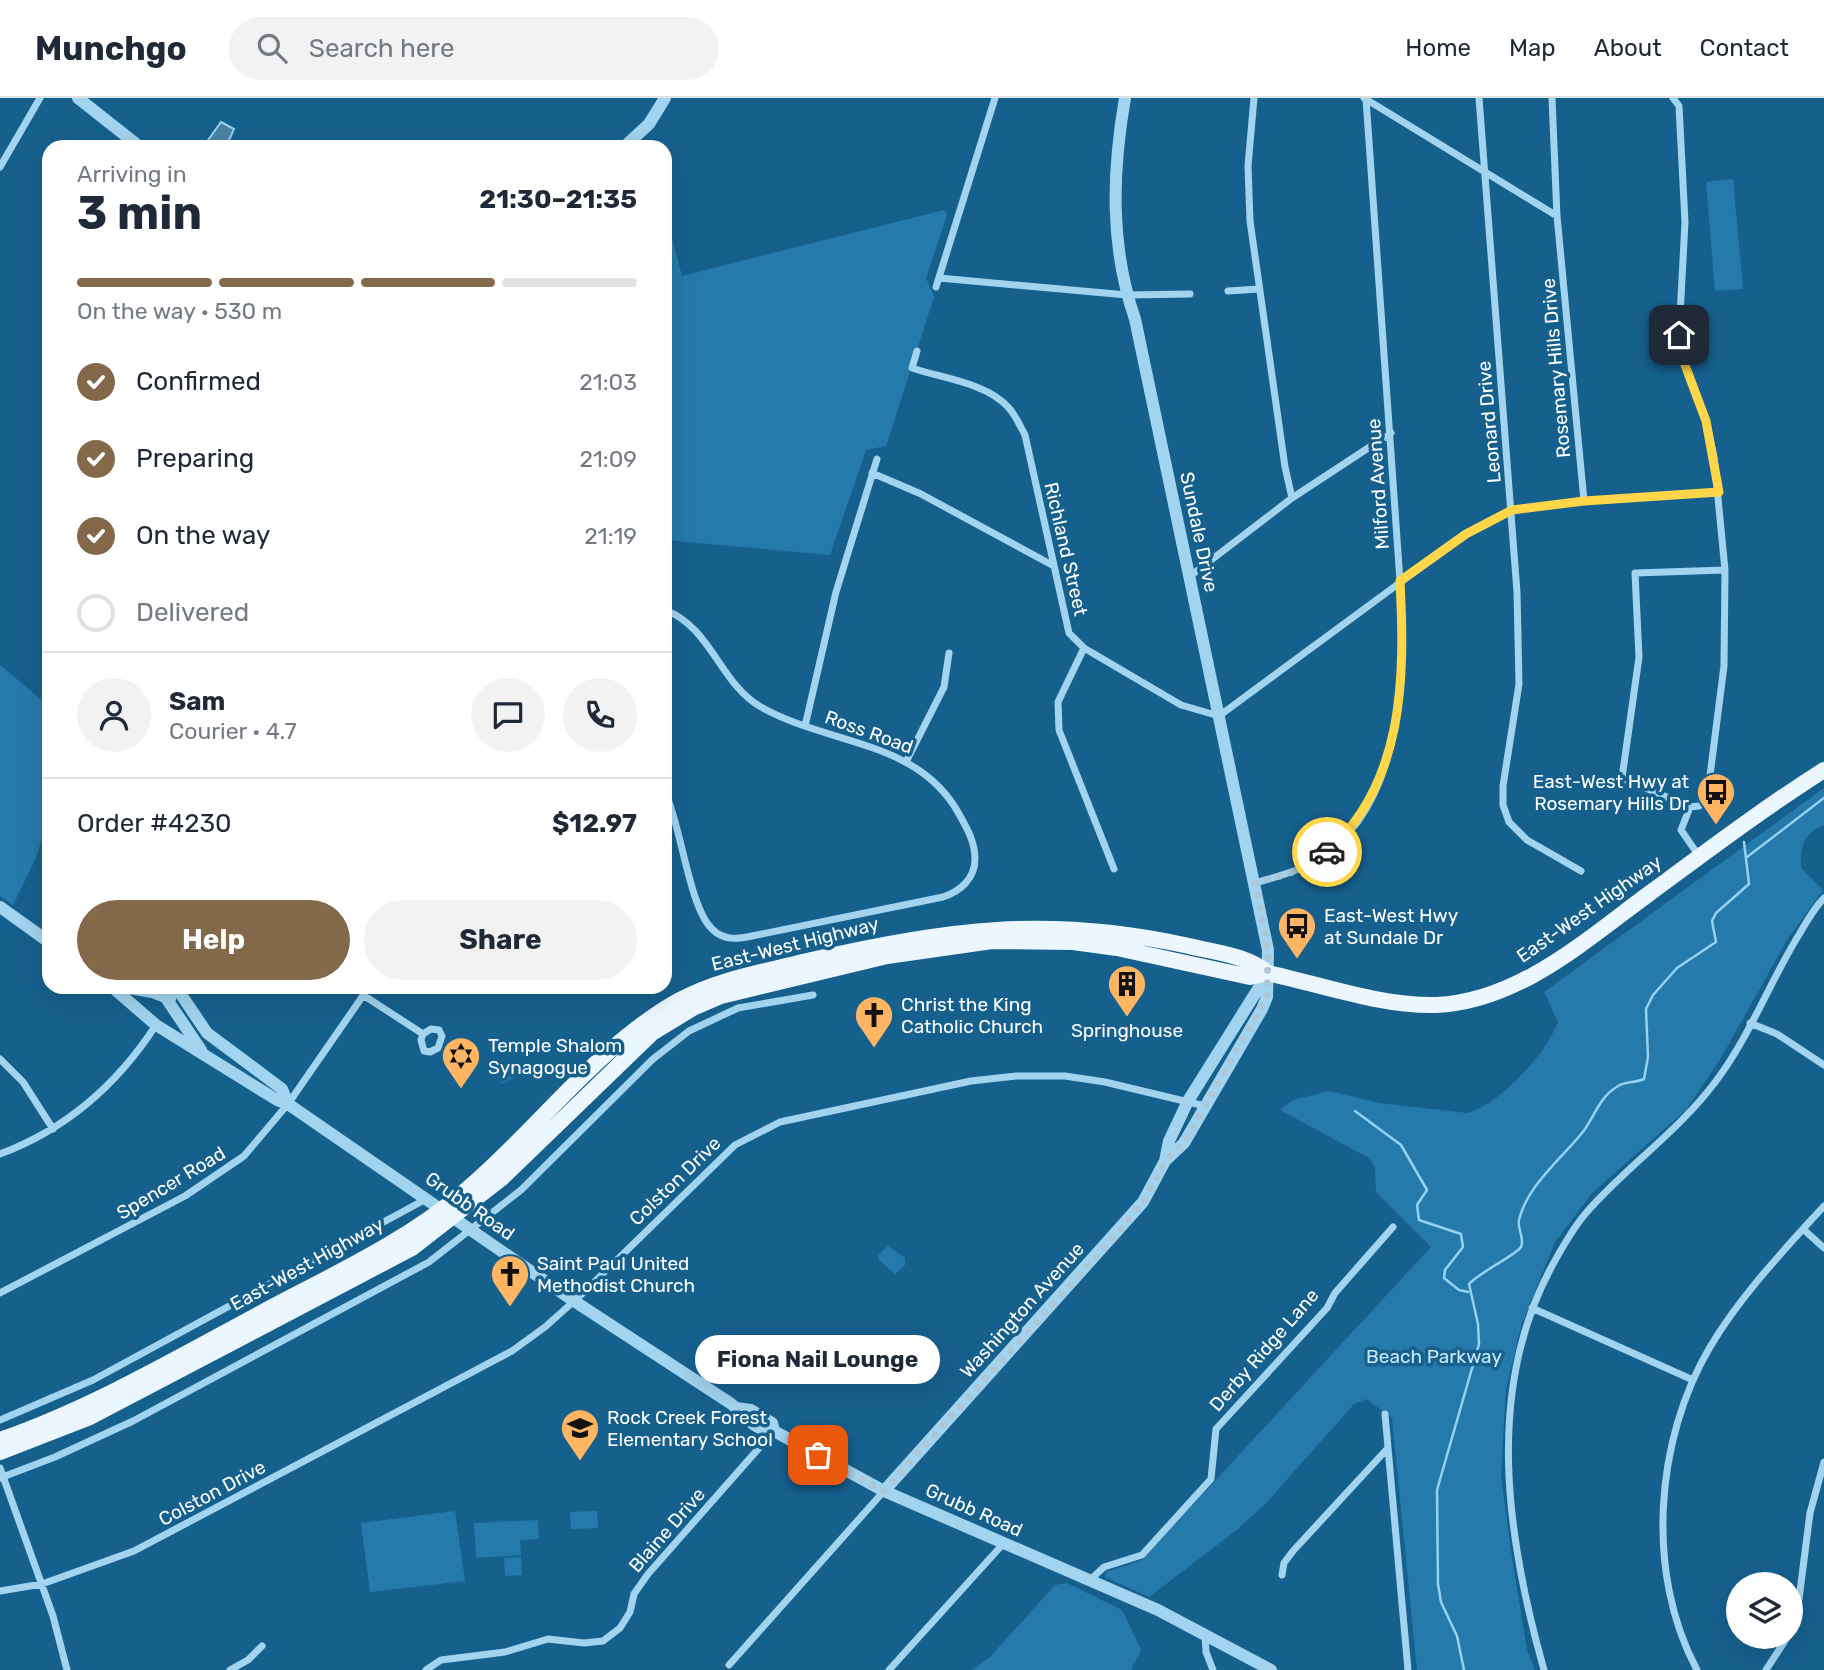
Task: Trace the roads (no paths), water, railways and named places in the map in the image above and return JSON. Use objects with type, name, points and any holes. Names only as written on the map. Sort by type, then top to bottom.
[{"type":"main road","name":"East-West Highway","points":[[0,1452],[90,1416],[339,1289],[412,1248],[448,1214],[466,1191],[638,1028],[677,1002],[714,985],[912,938],[968,930],[1023,927],[1084,929],[1150,938],[1253,961],[1268,973],[1388,1001],[1436,1004],[1471,1000],[1517,984],[1570,952],[1824,770]]},
{"type":"main road","name":"East-West Highway","points":[[0,1440],[74,1411],[132,1382],[448,1214],[512,1169],[652,1033],[693,1008],[757,986],[922,949],[1024,940],[1117,948],[1250,977],[1268,973]]},
{"type":"street","points":[[0,167],[40,98]]},
{"type":"street","points":[[79,98],[131,140]]},
{"type":"street","points":[[632,140],[649,124],[664,98]]},
{"type":"street","points":[[936,287],[995,98]]},
{"type":"street","name":"Sundale Drive","points":[[1125,98],[1115,155],[1115,219],[1127,295],[1135,319],[1255,883],[1268,950],[1268,973]]},
{"type":"street","points":[[1254,98],[1248,166],[1250,221],[1292,498]]},
{"type":"street","name":"Leonard Drive","points":[[1479,98],[1512,510],[1519,684],[1503,805],[1510,822],[1527,840],[1581,871]]},
{"type":"street","name":"Rosemary Hills Drive","points":[[1552,98],[1557,216],[1584,501]]},
{"type":"street","points":[[1673,98],[1679,106],[1685,222],[1679,335],[1682,357],[1706,421],[1719,492],[1725,570],[1724,666],[1707,799],[1699,806],[1690,807],[1622,778],[1639,657],[1635,573],[1725,570]]},
{"type":"street","points":[[1365,99],[1484,169],[1557,216]]},
{"type":"street","name":"Milford Avenue","points":[[1255,883],[1290,873],[1317,860],[1343,837],[1373,793],[1391,746],[1401,700],[1404,645],[1391,433],[1365,99]]},
{"type":"street","points":[[939,278],[1127,295],[1190,293]]},
{"type":"street","points":[[1228,291],[1259,289]]},
{"type":"street","name":"Richland Street","points":[[917,351],[912,368],[980,390],[1009,407],[1025,435],[1069,634],[1084,648],[1181,705],[1219,716]]},
{"type":"street","points":[[1189,577],[1292,498],[1391,433]]},
{"type":"street","points":[[805,726],[836,592],[877,459]]},
{"type":"street","points":[[872,473],[921,494],[1052,565]]},
{"type":"street","points":[[1219,716],[1466,534],[1512,510],[1584,501],[1719,492]]},
{"type":"street","name":"Ross Road","points":[[672,614],[700,635],[730,679],[749,700],[778,716],[871,746],[932,778],[964,824],[975,851],[975,865],[969,880],[943,897],[752,936],[724,937],[711,929],[706,920],[672,814]]},
{"type":"street","points":[[1084,648],[1058,702],[1059,730],[1114,869]]},
{"type":"street","points":[[906,762],[944,687],[949,653]]},
{"type":"street","points":[[1690,807],[1681,830],[1700,857]]},
{"type":"street","points":[[1544,1670],[1517,1549],[1507,1440],[1513,1380],[1532,1308],[1571,1232],[1615,1182],[1693,1112],[1720,1075],[1770,984],[1824,898]]},
{"type":"street","points":[[0,907],[42,937]]},
{"type":"street","name":"Washington Avenue","points":[[729,1665],[1143,1202],[1165,1161],[1169,1141],[1188,1101],[1268,973]]},
{"type":"street","name":"Washington Avenue","points":[[1165,1161],[1184,1143],[1262,1009],[1267,997],[1268,973]]},
{"type":"street","name":"East-West Highway","points":[[757,986],[761,1004]]},
{"type":"street","name":"Grubb Road","points":[[121,994],[156,1024],[276,1100],[288,1104],[574,1301],[736,1408],[772,1423],[774,1432],[884,1491],[1124,1596],[1205,1634],[1271,1670]]},
{"type":"street","points":[[165,994],[203,1054]]},
{"type":"street","points":[[168,994],[184,1003]]},
{"type":"street","name":"Grubb Road","points":[[180,994],[206,1033],[282,1089],[288,1104]]},
{"type":"street","points":[[363,995],[423,1034]]},
{"type":"street","name":"Spencer Road","points":[[0,1293],[162,1209],[228,1170],[261,1139],[288,1104],[363,995]]},
{"type":"street","points":[[2,1477],[55,1457],[133,1421],[429,1262],[521,1190],[663,1050],[689,1031],[738,1008],[813,995]]},
{"type":"street","points":[[1750,1023],[1777,1034],[1824,1065]]},
{"type":"street","points":[[0,1154],[53,1129],[109,1086],[156,1024]]},
{"type":"street","points":[[0,1059],[23,1082],[53,1129]]},
{"type":"street","name":"Colston Drive","points":[[0,1591],[42,1584],[134,1551],[512,1351],[574,1301],[718,1160],[744,1140],[780,1122],[971,1081],[1016,1076],[1065,1076],[1205,1106]]},
{"type":"street","name":"East-West Highway","points":[[0,1420],[83,1385],[427,1199]]},
{"type":"street","points":[[1697,1670],[1676,1619],[1664,1529],[1670,1458],[1680,1414],[1693,1380],[1714,1340],[1739,1303],[1824,1206]]},
{"type":"street","name":"Derby Ridge Lane","points":[[1089,1581],[1104,1567],[1142,1555],[1211,1479],[1216,1429],[1327,1308],[1335,1293],[1393,1227]]},
{"type":"street","points":[[1803,1229],[1824,1248]]},
{"type":"street","points":[[1532,1308],[1693,1380]]},
{"type":"street","points":[[1385,1415],[1408,1670]]},
{"type":"street","name":"Blaine Drive","points":[[426,1670],[441,1660],[505,1652],[548,1639],[584,1643],[603,1641],[621,1628],[634,1594],[648,1574],[774,1432]]},
{"type":"street","points":[[1282,1575],[1284,1563],[1293,1551],[1388,1448]]},
{"type":"street","points":[[1802,1572],[1810,1513],[1824,1462]]},
{"type":"street","points":[[0,1468],[42,1584],[67,1670]]},
{"type":"street","points":[[889,1670],[1003,1544]]},
{"type":"street","points":[[1205,1634],[1206,1652],[1213,1670]]},
{"type":"street","points":[[230,1670],[248,1660],[262,1646]]},
{"type":"street","points":[[1766,1670],[1779,1649]]},
{"type":"waterway","points":[[1747,857],[1824,798]]},
{"type":"waterway","points":[[1464,1670],[1457,1636],[1441,1602],[1438,1584],[1437,1490],[1479,1344],[1478,1324],[1469,1284],[1521,1247],[1519,1220],[1529,1196],[1582,1133],[1606,1096],[1621,1084],[1644,1079],[1648,1057],[1646,1009],[1653,995],[1677,968],[1716,942],[1712,921],[1716,913],[1749,884],[1744,842]]},
{"type":"waterway","points":[[1355,1111],[1401,1145],[1427,1190],[1417,1205],[1419,1220],[1461,1234],[1463,1247],[1445,1270],[1444,1278],[1459,1290],[1468,1292]]},
{"type":"place","name":"East-West Hwy at Rosemary Hills Dr","points":[[1716,826]]},
{"type":"place","name":"East-West Hwy at Sundale Dr","points":[[1297,960]]},
{"type":"place","name":"Springhouse","points":[[1127,1018]]},
{"type":"place","name":"Christ the King Catholic Church","points":[[874,1049]]},
{"type":"place","name":"Temple Shalom Synagogue","points":[[461,1090]]},
{"type":"place","name":"Saint Paul United Methodist Church","points":[[510,1308]]},
{"type":"place","name":"Fiona Nail Lounge","points":[[818,1455]]},
{"type":"place","name":"Rock Creek Forest Elementary School","points":[[580,1462]]},
{"type":"park label","name":"Beach Parkway","points":[[1434,1356]]}]
